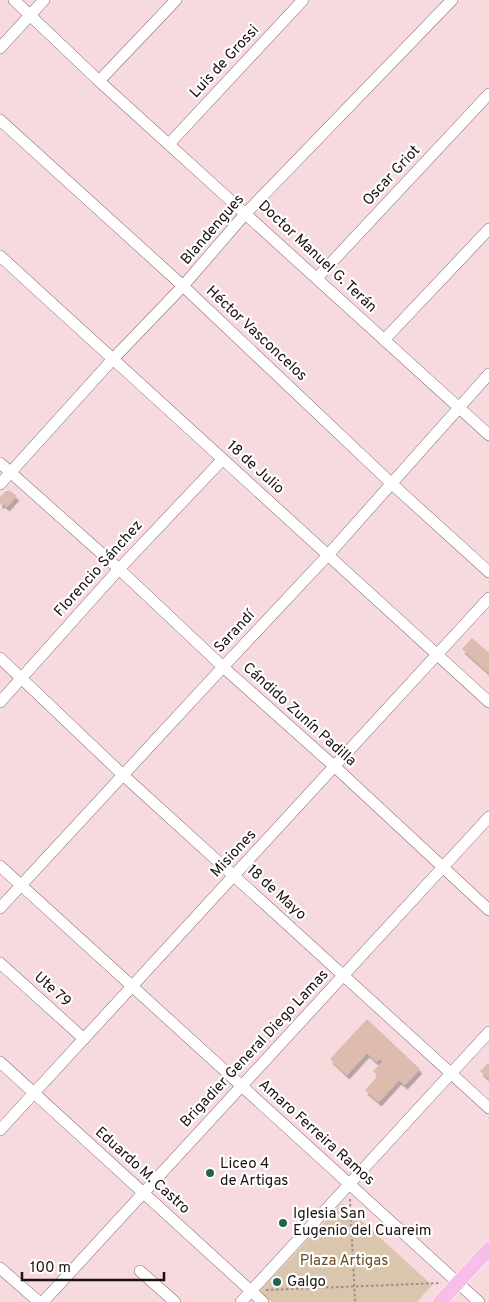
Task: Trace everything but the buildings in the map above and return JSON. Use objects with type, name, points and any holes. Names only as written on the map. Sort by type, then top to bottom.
[{"type":"main road","points":[[440,1302],[489,1249]]},
{"type":"street","name":"Doctor Manuel G. Terán","points":[[14,0],[99,81],[489,435]]},
{"type":"street","points":[[0,48],[44,0]]},
{"type":"street","points":[[99,81],[176,0]]},
{"type":"street","name":"Luis de Grossi","points":[[169,144],[303,0]]},
{"type":"street","name":"Blandengues","points":[[0,484],[113,359],[183,286],[246,213],[452,0]]},
{"type":"street","name":"Oscar Griot","points":[[317,278],[489,94]]},
{"type":"street","name":"Héctor Vasconcelos","points":[[0,120],[183,286],[392,484],[489,572]]},
{"type":"street","points":[[384,340],[489,229]]},
{"type":"street","name":"18 de Julio","points":[[0,256],[489,702]]},
{"type":"street","name":"Sarandí","points":[[0,908],[328,555],[489,374]]},
{"type":"street","name":"Florencio Sánchez","points":[[0,702],[119,569],[223,459]]},
{"type":"street","name":"Cándido Zunín Padilla","points":[[0,463],[119,569],[223,667],[334,766],[489,910]]},
{"type":"street","name":"Misiones","points":[[0,1130],[489,598]]},
{"type":"street","name":"18 de Mayo","points":[[0,658],[123,775],[489,1108]]},
{"type":"street","name":"Brigadier General Diego Lamas","points":[[43,1302],[489,817]]},
{"type":"street","name":"Amaro Ferreira Ramos","points":[[0,866],[479,1302]]},
{"type":"street","name":"Ute 79","points":[[0,963],[84,1039]]},
{"type":"street","points":[[241,1302],[489,1032]]},
{"type":"street","name":"Eduardo M. Castro","points":[[0,1062],[263,1302]]},
{"type":"street","points":[[0,1268],[39,1302]]},
{"type":"street","points":[[140,1271],[175,1302]]},
{"type":"path","points":[[350,1184],[355,1302]]},
{"type":"path","points":[[251,1291],[458,1283]]},
{"type":"green space","name":"Plaza Artigas","points":[[342,1203],[432,1285],[417,1302],[272,1302],[260,1291]]},
{"type":"place","name":"Liceo 4 de Artigas","points":[[210,1173]]},
{"type":"place","name":"Iglesia San Eugenio del Cuareim","points":[[283,1223]]},
{"type":"place","name":"Galgo","points":[[277,1282]]}]
